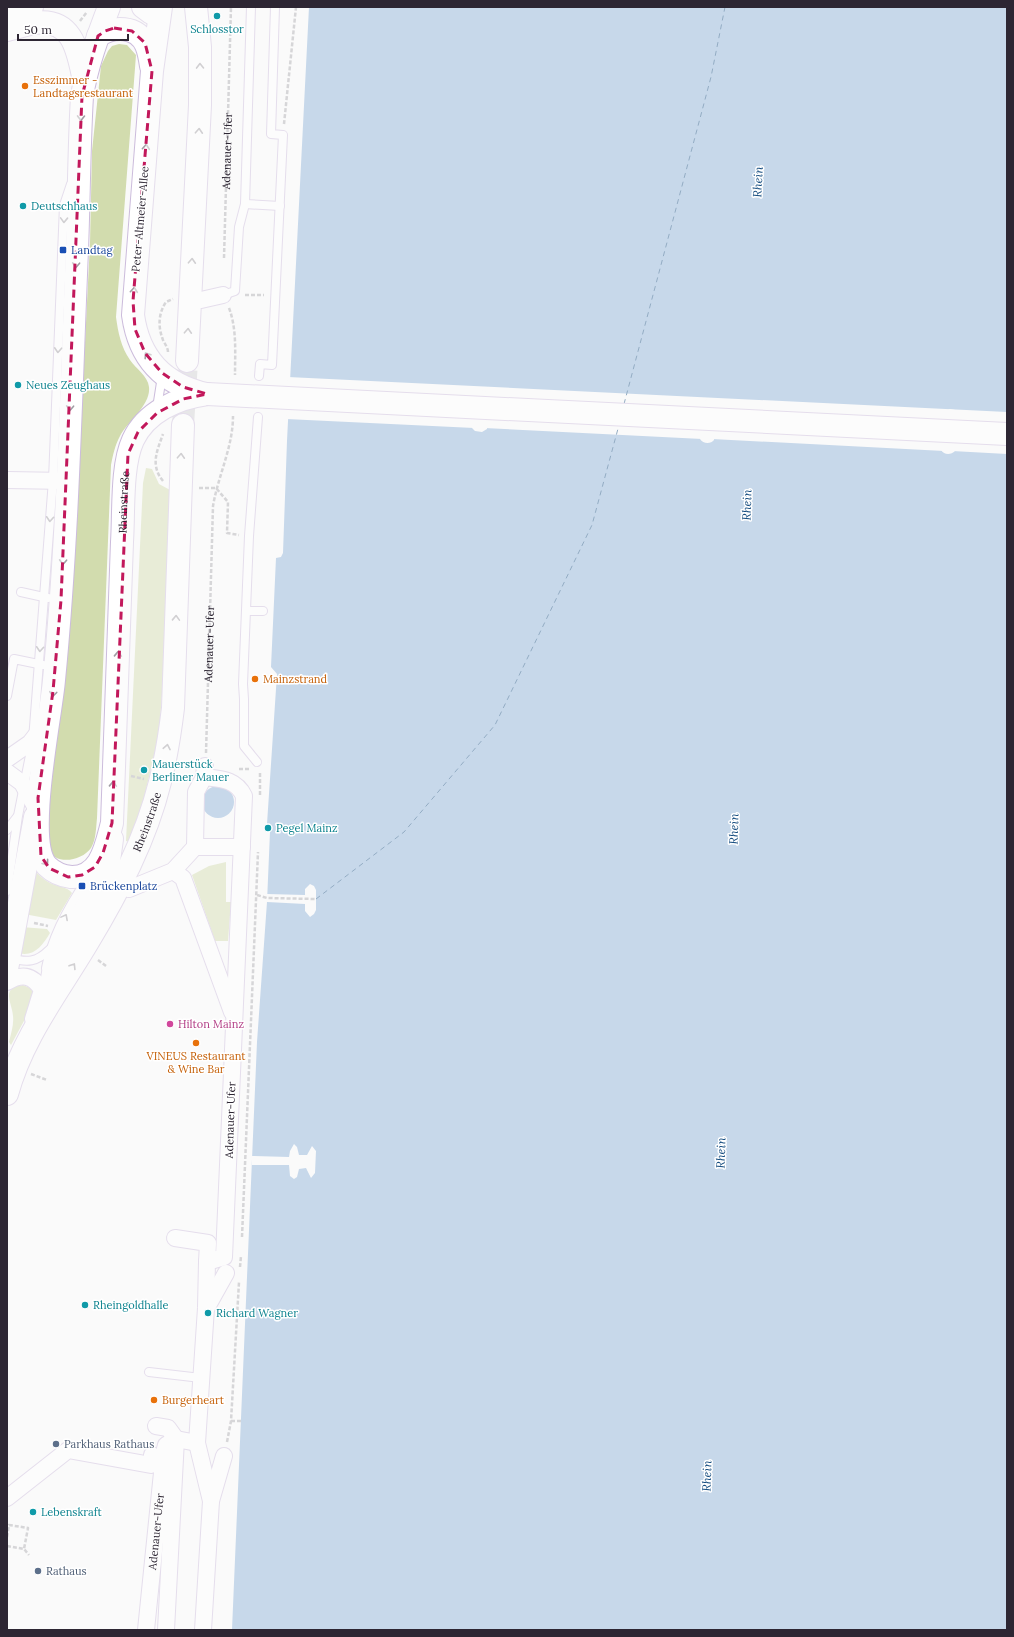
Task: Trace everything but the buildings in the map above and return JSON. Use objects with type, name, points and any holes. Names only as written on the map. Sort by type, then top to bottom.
[{"type":"main road","points":[[172,364],[200,105],[200,47],[196,7]]},
{"type":"main road","name":"Peter-Altmeier-Allee","points":[[152,13],[152,71],[133,315],[135,329],[139,342],[145,353],[172,364],[183,387],[207,394]]},
{"type":"main road","points":[[15,15],[38,23],[58,26],[69,34],[75,43],[84,81]]},
{"type":"main road","points":[[104,16],[105,31],[114,28],[123,28],[132,31],[139,36],[145,43],[152,71]]},
{"type":"main road","points":[[60,481],[80,156],[81,111],[84,81],[104,16]]},
{"type":"main road","points":[[207,394],[1007,434]]},
{"type":"main road","name":"Rheinstraße","points":[[29,802],[39,849],[44,862],[55,872],[68,877],[82,875],[95,867],[103,853],[112,823],[128,454],[133,440],[144,425],[168,422],[172,403],[207,394]]},
{"type":"main road","points":[[168,422],[180,485]]},
{"type":"main road","name":"Rheinstraße","points":[[8,961],[29,802],[49,718],[47,666],[60,481]]},
{"type":"main road","name":"Rheinstraße","points":[[7,1094],[26,1065],[43,1001],[88,943],[119,889],[144,832],[160,783],[173,708],[180,485]]},
{"type":"main road","points":[[43,1001],[53,973],[71,933],[98,889],[107,870],[111,851],[112,823]]},
{"type":"street","points":[[201,300],[223,295]]},
{"type":"street","points":[[7,480],[60,481]]},
{"type":"street","points":[[7,759],[22,750],[33,740],[49,718]]},
{"type":"street","points":[[129,889],[178,875],[195,847],[196,792],[205,771]]},
{"type":"street","name":"Adenauer-Ufer","points":[[205,771],[230,780],[241,789],[244,796],[224,1257],[207,1262]]},
{"type":"street","points":[[7,772],[14,777],[29,802]]},
{"type":"street","points":[[195,847],[242,847]]},
{"type":"street","points":[[178,875],[234,1020]]},
{"type":"street","points":[[7,982],[16,977],[26,976],[34,981],[43,1001]]},
{"type":"street","points":[[175,1238],[208,1243],[206,1308],[197,1444],[211,1501]]},
{"type":"street","points":[[206,1308],[226,1273]]},
{"type":"street","points":[[156,1426],[168,1428],[176,1439],[197,1444]]},
{"type":"street","name":"Adenauer-Ufer","points":[[146,1630],[164,1453],[166,1445],[176,1439]]},
{"type":"street","name":"Adenauer-Ufer","points":[[166,1630],[176,1439]]},
{"type":"street","points":[[7,1498],[68,1450],[151,1465],[152,1455]]},
{"type":"street","points":[[203,1630],[211,1501],[224,1456]]},
{"type":"lane","points":[[223,295],[235,291],[239,227],[244,204],[251,7]]},
{"type":"lane","points":[[259,376],[260,364],[272,365],[280,206],[283,135],[271,134],[275,7]]},
{"type":"lane","points":[[244,204],[280,206]]},
{"type":"lane","points":[[168,422],[172,364]]},
{"type":"lane","points":[[258,417],[249,536],[243,684],[244,746],[259,766]]},
{"type":"lane","points":[[21,592],[52,598]]},
{"type":"lane","points":[[247,611],[263,612]]},
{"type":"lane","points":[[7,696],[14,659],[47,666]]},
{"type":"lane","name":"Rheinstraße","points":[[7,891],[29,802],[33,740],[47,666]]},
{"type":"lane","name":"Rheinstraße","points":[[7,830],[29,802]]},
{"type":"lane","name":"Rheinstraße","points":[[43,1001],[50,950],[82,886],[95,867]]},
{"type":"lane","name":"Rheinstraße","points":[[8,961],[34,961],[42,957],[50,950]]},
{"type":"lane","points":[[150,1372],[201,1378]]},
{"type":"path","name":"Adenauer-Ufer","points":[[224,263],[231,7]]},
{"type":"path","points":[[283,135],[296,7]]},
{"type":"path","points":[[78,23],[104,16]]},
{"type":"path","points":[[223,295],[231,315],[234,335],[235,375]]},
{"type":"path","points":[[245,295],[275,295]]},
{"type":"path","points":[[166,302],[160,314],[159,322],[161,334],[168,349],[172,364]]},
{"type":"path","name":"Adenauer-Ufer","points":[[205,771],[213,506],[216,488],[229,446],[234,416]]},
{"type":"path","points":[[168,422],[157,448],[155,463],[157,473],[180,485],[216,488],[228,502],[227,534],[249,536]]},
{"type":"path","points":[[259,766],[260,797]]},
{"type":"path","points":[[130,776],[148,780]]},
{"type":"path","points":[[241,1243],[258,850]]},
{"type":"path","points":[[257,895],[267,898],[316,899]]},
{"type":"path","points":[[27,921],[55,927]]},
{"type":"path","points":[[102,963],[106,966]]},
{"type":"path","points":[[26,1065],[47,1080]]},
{"type":"path","points":[[224,1456],[231,1421],[241,1251]]},
{"type":"path","points":[[231,1421],[241,1421]]},
{"type":"path","points":[[7,1537],[10,1524],[28,1528],[24,1549]]},
{"type":"path","points":[[7,1546],[24,1549],[29,1555]]},
{"type":"highlighted area","points":[[114,28],[132,31],[145,43],[152,71],[133,301],[135,329],[145,353],[162,373],[183,387],[207,394],[183,399],[157,413],[138,432],[128,454],[112,823],[103,853],[95,867],[82,875],[68,877],[49,868],[41,856],[38,798],[53,691],[61,600],[82,96],[98,36],[105,31]]},
{"type":"green space","points":[[119,44],[127,45],[136,55],[116,317],[124,350],[132,363],[146,379],[149,387],[149,394],[143,406],[120,436],[115,446],[111,465],[95,838],[91,848],[81,856],[75,859],[62,860],[51,854],[47,848],[45,837],[68,647],[90,243],[92,151],[101,66],[112,46]]},
{"type":"green space","points":[[146,468],[152,469],[159,484],[172,491],[159,735],[144,798],[130,842],[126,841],[143,483]]},
{"type":"green space","points":[[226,862],[226,902],[231,902],[228,941],[215,941],[192,875],[209,866]]},
{"type":"green space","points":[[31,866],[47,881],[65,888],[72,893],[56,920],[24,914]]},
{"type":"green space","points":[[21,927],[47,929],[50,933],[36,950],[27,954],[21,954],[15,952]]},
{"type":"green space","points":[[23,985],[30,988],[34,993],[32,1006],[11,1045],[9,1042],[13,1019],[9,992],[16,987]]},
{"type":"water","name":"Rhein","points":[[309,7],[1007,7],[1007,1630],[232,1630],[257,1042],[271,831],[271,825],[267,824],[277,674],[271,667],[276,558],[281,557],[283,553],[287,441]],"holes":[[[477,388],[488,392],[487,429],[482,432],[475,431],[472,428],[474,390]],[[704,398],[711,398],[716,401],[714,440],[709,443],[705,443],[700,439],[701,400]],[[950,409],[955,410],[957,413],[955,451],[950,454],[946,454],[941,450],[943,412]]]},
{"type":"water","points":[[215,786],[221,786],[230,790],[234,802],[230,814],[221,818],[215,818],[206,814],[202,805],[202,799],[206,790]]},
{"type":"pier","points":[[288,377],[1007,412],[1007,454],[952,451],[955,414],[950,411],[945,413],[944,451],[712,439],[714,401],[709,399],[703,401],[702,439],[484,428],[486,392],[480,390],[475,392],[474,428],[286,419]]},
{"type":"pier","points":[[310,884],[314,886],[316,890],[316,910],[310,917],[305,911],[305,904],[267,902],[267,894],[305,895],[305,889]]},
{"type":"pier","points":[[294,1144],[297,1147],[299,1155],[307,1155],[312,1146],[316,1151],[315,1173],[311,1178],[306,1168],[299,1169],[297,1177],[294,1179],[290,1176],[289,1165],[252,1165],[252,1156],[289,1157],[290,1151]]},
{"type":"ferry route","points":[[624,404],[711,77],[725,7]]},
{"type":"ferry route","points":[[316,899],[404,832],[495,725],[592,525],[619,425]]},
{"type":"tunnel","points":[[183,425],[187,361]]},
{"type":"place","name":"Schlosstor","points":[[217,16]]},
{"type":"place","name":"Esszimmer - Landtagsrestaurant","points":[[25,86]]},
{"type":"place","name":"Deutschhaus","points":[[23,206]]},
{"type":"place","name":"Landtag","points":[[63,250]]},
{"type":"place","name":"Neues Zeughaus","points":[[18,385]]},
{"type":"place","name":"Mainzstrand","points":[[255,679]]},
{"type":"place","name":"Mauerstück Berliner Mauer","points":[[144,770]]},
{"type":"place","name":"Pegel Mainz","points":[[268,828]]},
{"type":"place","name":"Brückenplatz","points":[[82,886]]},
{"type":"place","name":"Hilton Mainz","points":[[170,1024]]},
{"type":"place","name":"VINEUS Restaurant & Wine Bar","points":[[196,1043]]},
{"type":"place","name":"Rheingoldhalle","points":[[85,1305]]},
{"type":"place","name":"Richard Wagner","points":[[208,1313]]},
{"type":"place","name":"Burgerheart","points":[[154,1400]]},
{"type":"place","name":"Parkhaus Rathaus","points":[[56,1444]]},
{"type":"place","name":"Lebenskraft","points":[[33,1512]]},
{"type":"place","name":"Rathaus","points":[[38,1571]]}]
